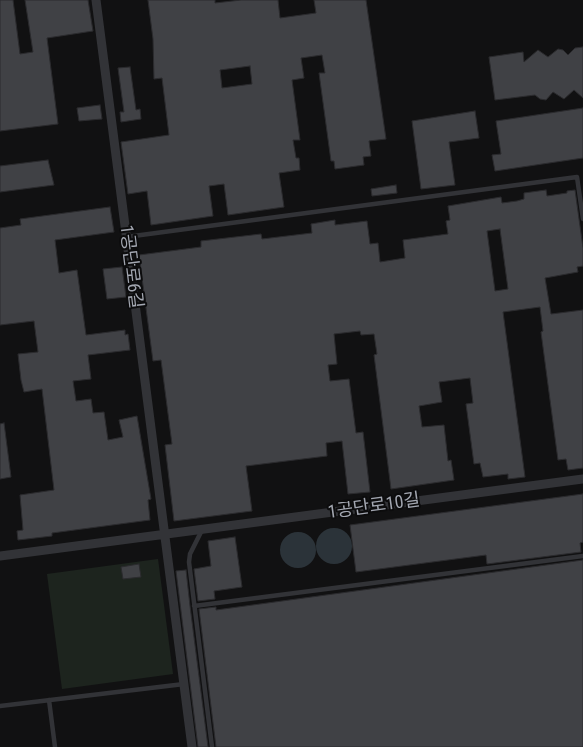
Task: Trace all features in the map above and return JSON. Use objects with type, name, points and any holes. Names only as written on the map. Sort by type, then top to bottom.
[{"type":"street","name":"1공단로6길","points":[[96,0],[164,534]]},
{"type":"street","name":"1공단로10길","points":[[0,556],[583,478]]},
{"type":"street","points":[[164,534],[192,747]]},
{"type":"lane","points":[[126,237],[577,177],[583,219]]},
{"type":"lane","points":[[202,530],[190,554],[189,562],[212,747]]},
{"type":"lane","points":[[194,606],[583,556]]},
{"type":"lane","points":[[0,706],[184,684]]},
{"type":"lane","points":[[49,700],[54,747]]},
{"type":"shaded area","points":[[334,528],[347,533],[352,546],[347,559],[334,564],[321,559],[316,546],[321,533]]},
{"type":"shaded area","points":[[298,532],[311,537],[316,550],[311,563],[298,568],[285,563],[280,550],[285,537]]},
{"type":"shaded area","points":[[158,559],[173,674],[62,689],[47,574]]},
{"type":"building","points":[[0,0],[13,0],[20,54],[33,52],[25,0],[88,0],[93,31],[47,38],[58,124],[0,131]]},
{"type":"building","points":[[148,0],[215,0],[215,3],[241,0],[278,0],[280,18],[316,13],[314,0],[366,0],[386,139],[369,141],[371,156],[363,157],[364,165],[335,169],[334,161],[331,161],[319,73],[325,73],[322,55],[301,58],[304,78],[292,80],[300,140],[293,140],[296,158],[299,158],[300,170],[279,173],[284,207],[228,215],[224,184],[209,186],[213,216],[151,225],[147,191],[128,194],[121,142],[169,135],[162,78],[154,79],[153,39]],"holes":[[[250,66],[252,84],[222,88],[220,70]]]},
{"type":"building","points":[[583,47],[583,98],[574,90],[564,99],[553,92],[546,100],[540,99],[535,95],[495,100],[489,57],[523,52],[524,62],[538,50],[548,57],[558,49],[563,50],[568,55],[575,48]]},
{"type":"building","points":[[130,67],[136,110],[140,109],[141,119],[121,122],[120,112],[124,112],[118,68]]},
{"type":"building","points":[[100,105],[102,119],[79,121],[77,108]]},
{"type":"building","points":[[583,108],[583,158],[495,171],[492,155],[501,154],[496,121]]},
{"type":"building","points":[[475,111],[479,138],[449,142],[455,185],[421,189],[412,121]]},
{"type":"building","points":[[48,160],[54,185],[0,192],[0,166]]},
{"type":"building","points":[[396,185],[397,193],[372,196],[371,189]]},
{"type":"building","points":[[546,190],[547,196],[575,190],[583,248],[583,266],[577,267],[578,272],[545,278],[551,314],[583,310],[583,468],[568,470],[566,459],[558,460],[541,332],[543,331],[540,307],[503,312],[525,477],[508,479],[508,474],[483,477],[480,463],[474,464],[466,404],[473,403],[470,378],[439,382],[442,402],[419,406],[422,427],[444,425],[448,461],[451,460],[454,480],[391,489],[374,355],[377,354],[374,334],[361,335],[360,331],[334,334],[337,364],[328,365],[330,381],[349,379],[356,433],[363,432],[370,492],[348,494],[342,441],[326,443],[327,456],[246,466],[252,511],[174,521],[165,445],[172,444],[161,360],[153,361],[139,255],[201,247],[201,241],[261,234],[262,239],[312,233],[311,224],[335,220],[335,225],[367,221],[370,244],[378,243],[380,262],[405,258],[403,240],[448,234],[446,221],[450,220],[448,206],[501,197],[502,203],[517,201],[524,199],[524,193]],"holes":[[[500,229],[508,289],[495,291],[487,231]]]},
{"type":"building","points":[[110,207],[114,232],[55,240],[59,273],[77,270],[86,335],[125,330],[125,335],[128,334],[130,350],[88,355],[91,379],[73,381],[76,401],[91,399],[93,413],[104,412],[108,440],[123,437],[119,420],[137,416],[151,499],[148,500],[150,520],[52,533],[52,536],[18,540],[17,531],[23,530],[20,495],[54,490],[42,389],[24,392],[21,380],[18,354],[38,352],[34,321],[0,325],[0,228],[21,225],[20,219]]},
{"type":"building","points":[[122,267],[126,297],[107,299],[103,269]]},
{"type":"building","points":[[4,423],[11,477],[0,479],[0,424]]},
{"type":"building","points":[[583,494],[583,542],[580,543],[581,552],[487,564],[486,555],[356,572],[350,525]]},
{"type":"building","points":[[235,537],[242,587],[214,591],[215,599],[198,601],[194,569],[211,566],[208,541]]},
{"type":"building","points":[[583,560],[583,747],[216,747],[199,609],[216,607],[216,610]]},
{"type":"building","points":[[139,564],[141,577],[123,579],[121,567]]},
{"type":"building","points":[[186,570],[208,747],[198,747],[176,571]]}]
